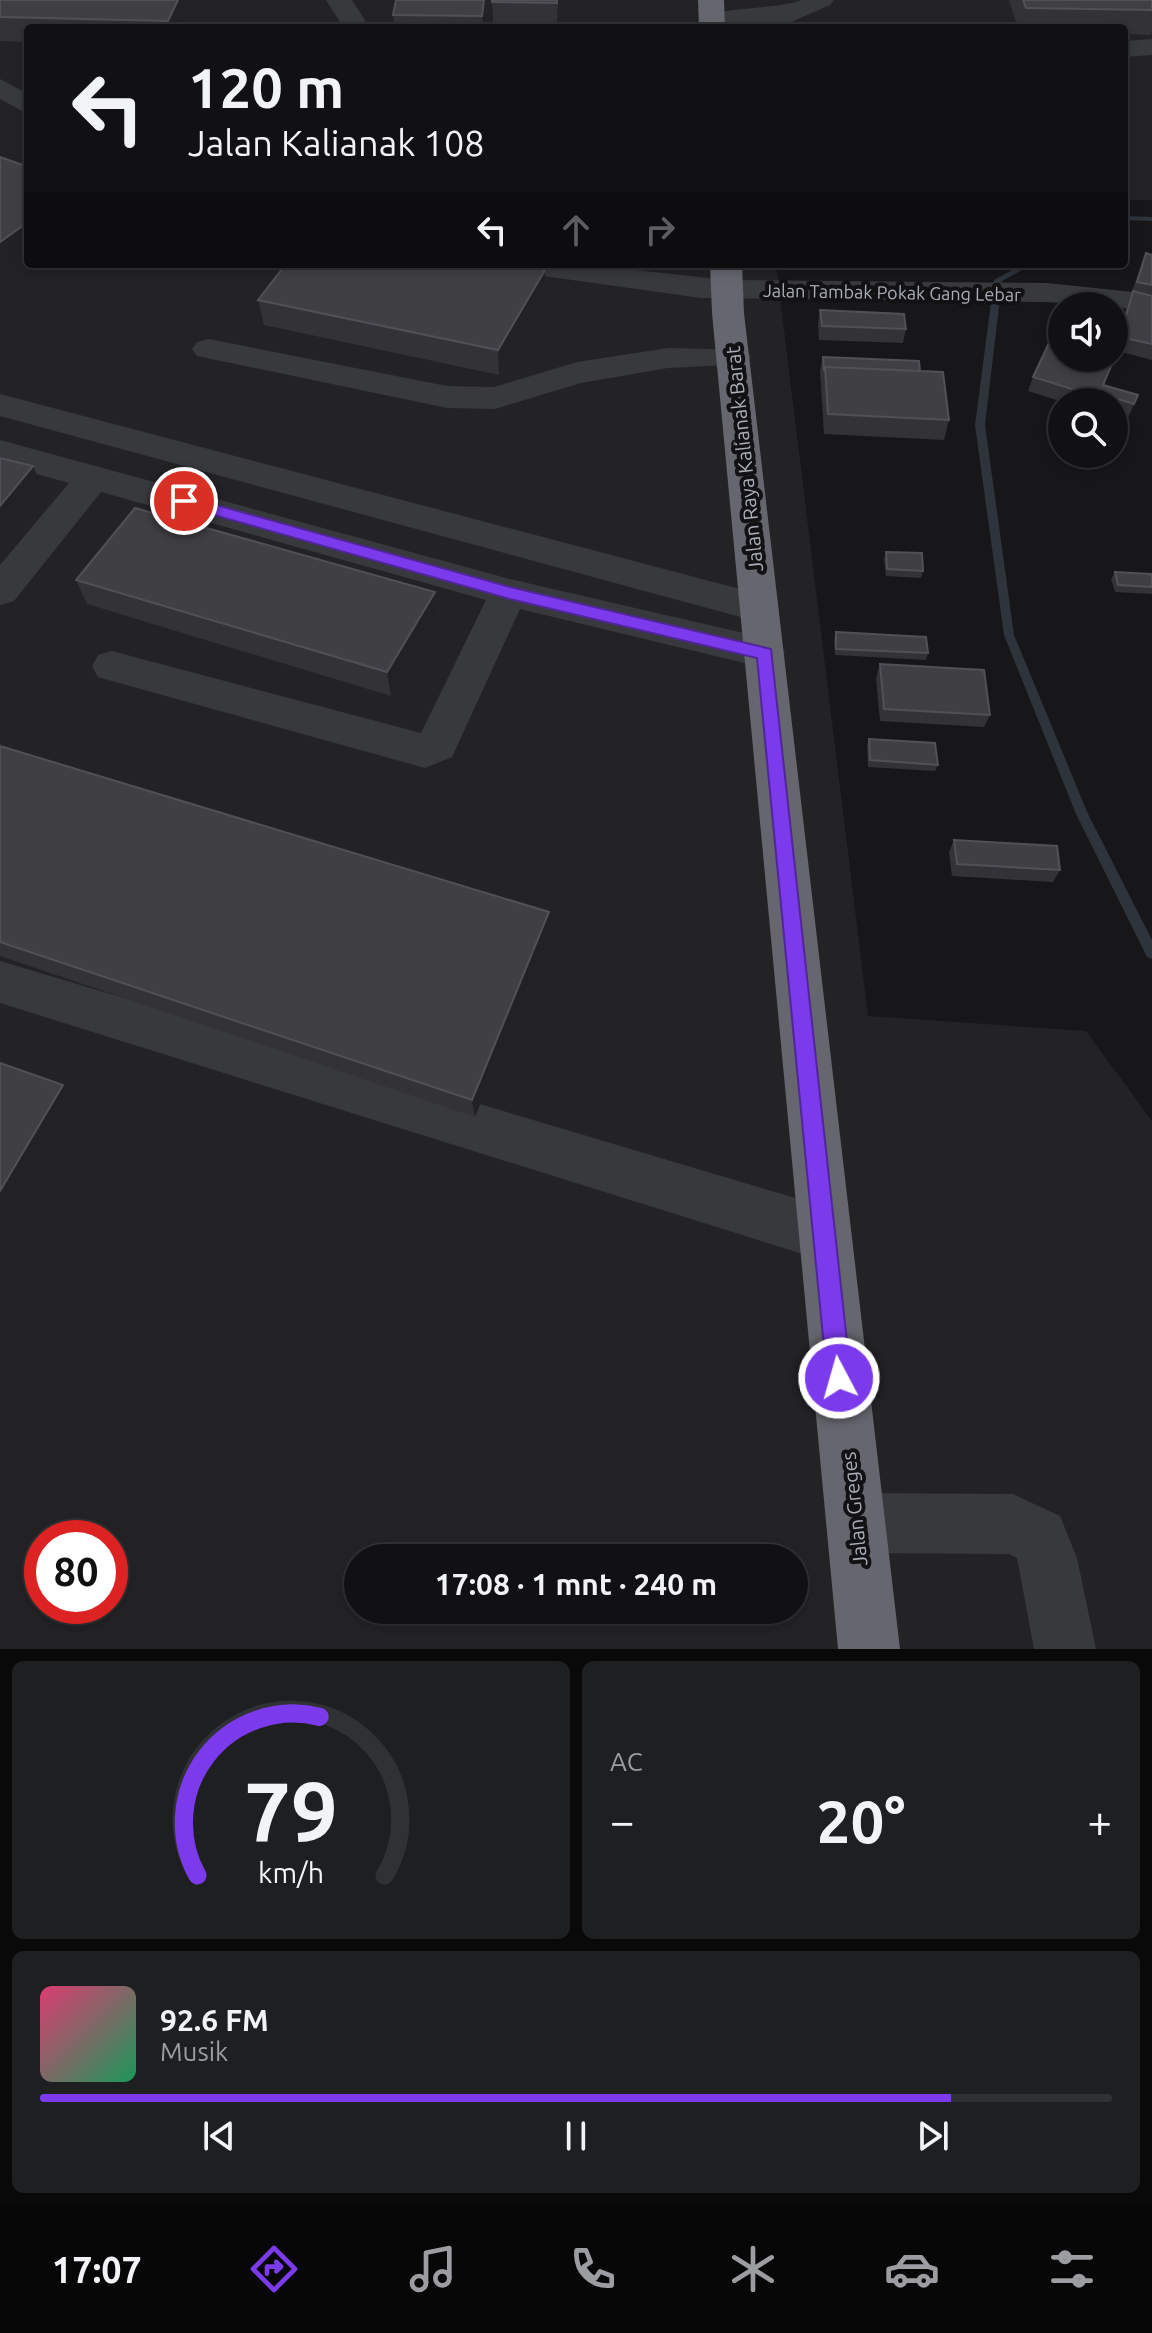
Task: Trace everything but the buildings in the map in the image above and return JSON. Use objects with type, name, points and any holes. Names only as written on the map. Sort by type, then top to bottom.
[{"type":"highway","name":"Jalan Raya Kalianak Barat","points":[[727,277],[762,631]]},
{"type":"highway","name":"Jalan Greges","points":[[762,631],[822,1233],[869,1649]]},
{"type":"street","points":[[339,0],[354,24]]},
{"type":"street","points":[[712,16],[791,14],[821,0]]},
{"type":"street","points":[[1128,49],[1152,47]]},
{"type":"street","points":[[0,87],[24,103]]},
{"type":"street","name":"Jalan Tambak Pokak Gang Lebar","points":[[546,268],[625,281],[727,277],[976,293],[1113,297],[1152,304]]},
{"type":"street","points":[[209,349],[447,397],[477,398],[511,395],[577,373],[653,360],[734,357]]},
{"type":"street","points":[[0,405],[762,631]]},
{"type":"street","points":[[0,452],[510,593],[762,631]]},
{"type":"street","points":[[0,591],[95,476]]},
{"type":"street","points":[[112,666],[425,751],[437,745],[510,593]]},
{"type":"street","points":[[0,982],[822,1233]]},
{"type":"street","points":[[856,1523],[1013,1524],[1039,1537],[1047,1558],[1065,1649]]},
{"type":"shaded area","points":[[0,0],[1152,0],[1152,200],[1128,200],[1128,24],[24,24],[24,268],[776,268],[868,1016],[1086,1031],[1152,1121],[1152,1649],[0,1649]]},
{"type":"waterway","points":[[1128,218],[1152,219]]},
{"type":"waterway","points":[[1021,268],[998,280],[980,425],[1009,635],[1082,814],[1152,953]]},
{"type":"route","points":[[184,501],[510,593],[765,653],[839,1378]]}]
